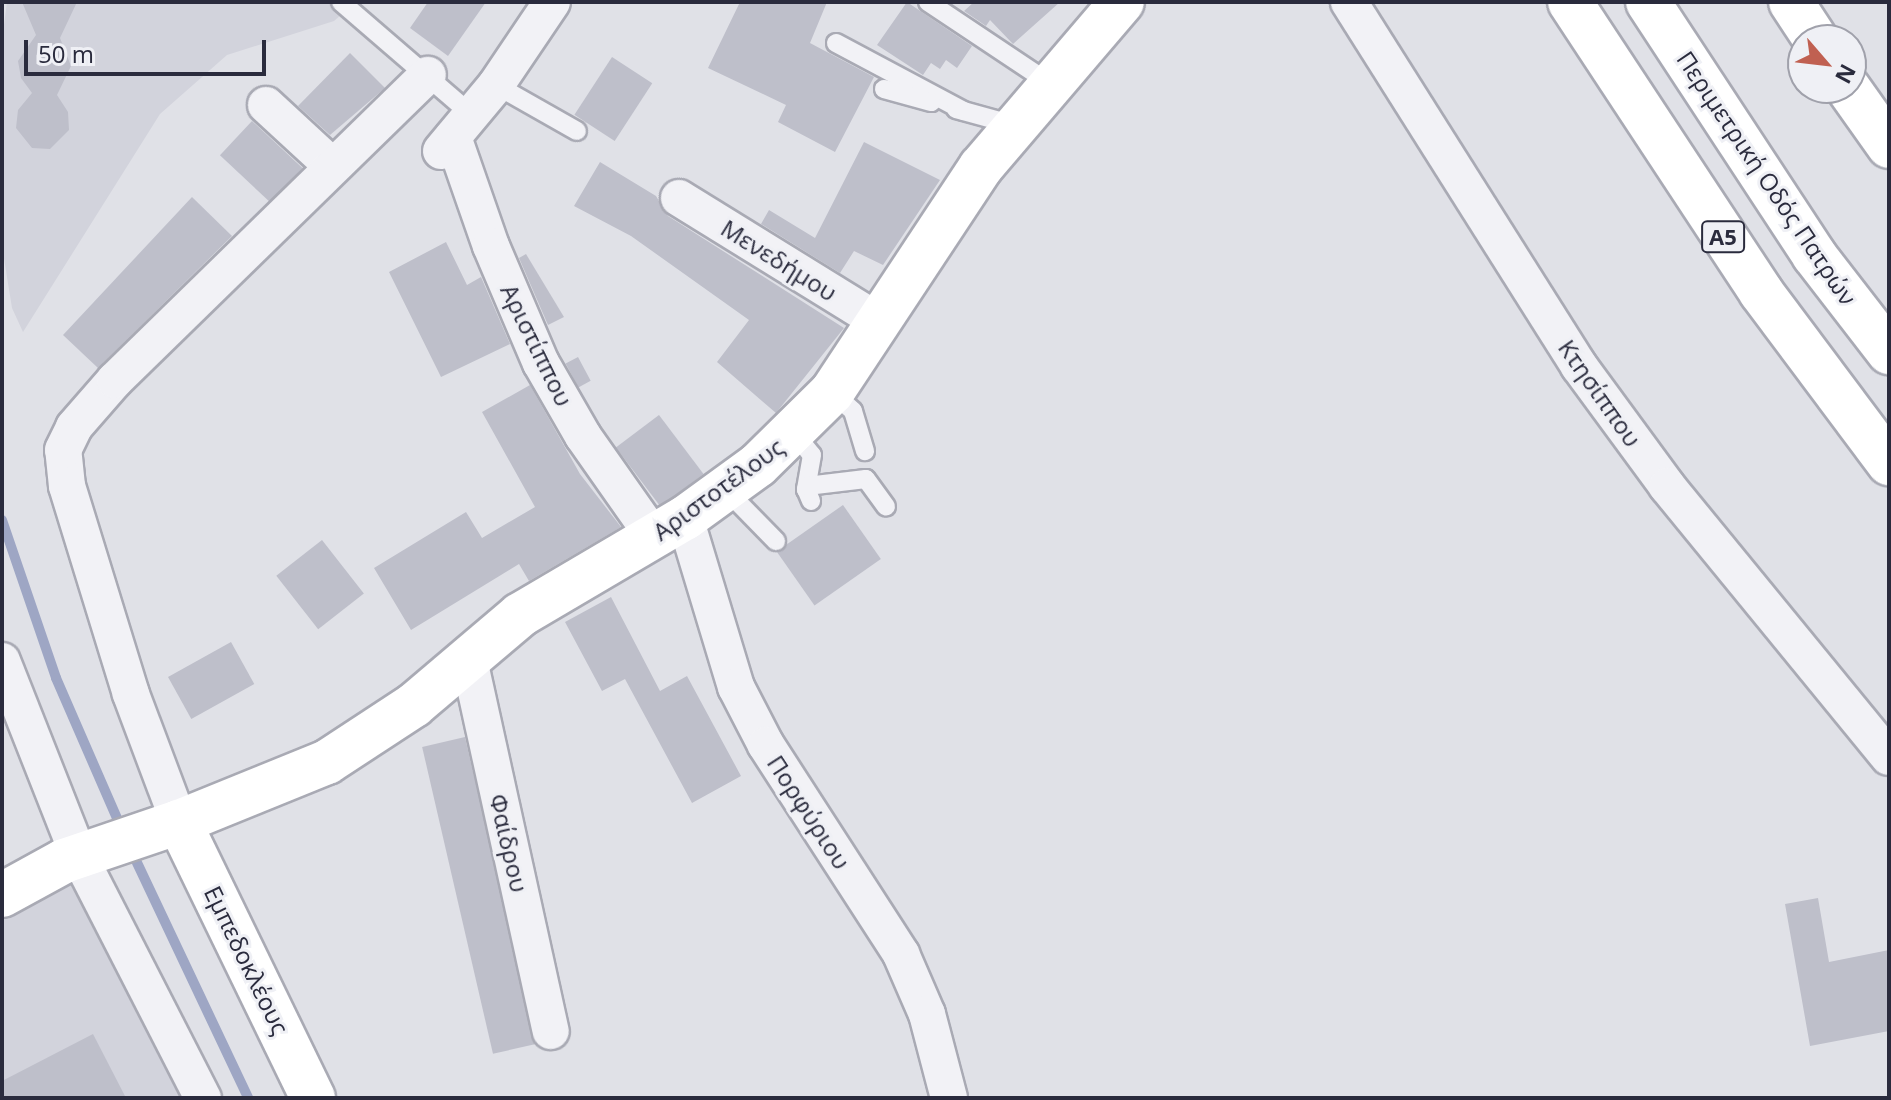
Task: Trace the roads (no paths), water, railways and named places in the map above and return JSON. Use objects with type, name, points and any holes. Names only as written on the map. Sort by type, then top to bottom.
[{"type":"main road","name":"Αριστοτέλους","points":[[88,853],[171,825],[342,753],[414,705],[468,655],[532,607],[669,528],[725,489],[794,433],[832,392],[953,205],[1014,125],[1122,2]]},
{"type":"main road","name":"Α5","points":[[1570,2],[1761,292],[1889,463]]},
{"type":"main road","name":"Περιμετρική Οδός Πατρών","points":[[1648,2],[1814,255],[1889,352]]},
{"type":"main road","points":[[1791,2],[1805,24]]},
{"type":"main road","points":[[1859,104],[1889,146]]},
{"type":"main road","name":"Εμπεδοκλέους","points":[[171,825],[313,1098]]},
{"type":"main road","points":[[2,895],[88,853]]},
{"type":"street","name":"Κτησίππου","points":[[1349,2],[1579,366],[1667,486],[1889,757]]},
{"type":"street","points":[[455,134],[496,85],[547,7]]},
{"type":"street","points":[[171,825],[67,486],[63,450],[74,427],[115,380],[331,165],[428,75]]},
{"type":"street","points":[[266,105],[331,165]]},
{"type":"street","name":"Αριστίππου","points":[[455,134],[491,246],[541,363],[583,436],[669,528]]},
{"type":"street","name":"Μενεδήμου","points":[[679,198],[880,322]]},
{"type":"street","name":"Πορφύριου","points":[[669,528],[736,687],[766,745],[901,954],[927,1014],[949,1098]]},
{"type":"street","name":"Φαίδρου","points":[[468,655],[551,1031]]},
{"type":"street","points":[[2,661],[203,1098]]},
{"type":"lane","points":[[341,2],[428,75],[455,134]]},
{"type":"lane","points":[[928,2],[1051,84]]},
{"type":"lane","points":[[836,43],[964,111]]},
{"type":"lane","points":[[496,85],[577,131]]},
{"type":"lane","points":[[884,89],[1014,125]]},
{"type":"lane","points":[[832,392],[853,411],[865,451]]},
{"type":"lane","points":[[794,433],[812,455],[809,493],[866,479],[886,507]]},
{"type":"lane","points":[[725,489],[776,541]]},
{"type":"waterway","points":[[2,520],[56,678],[123,832]]},
{"type":"waterway","points":[[131,850],[248,1098]]}]
